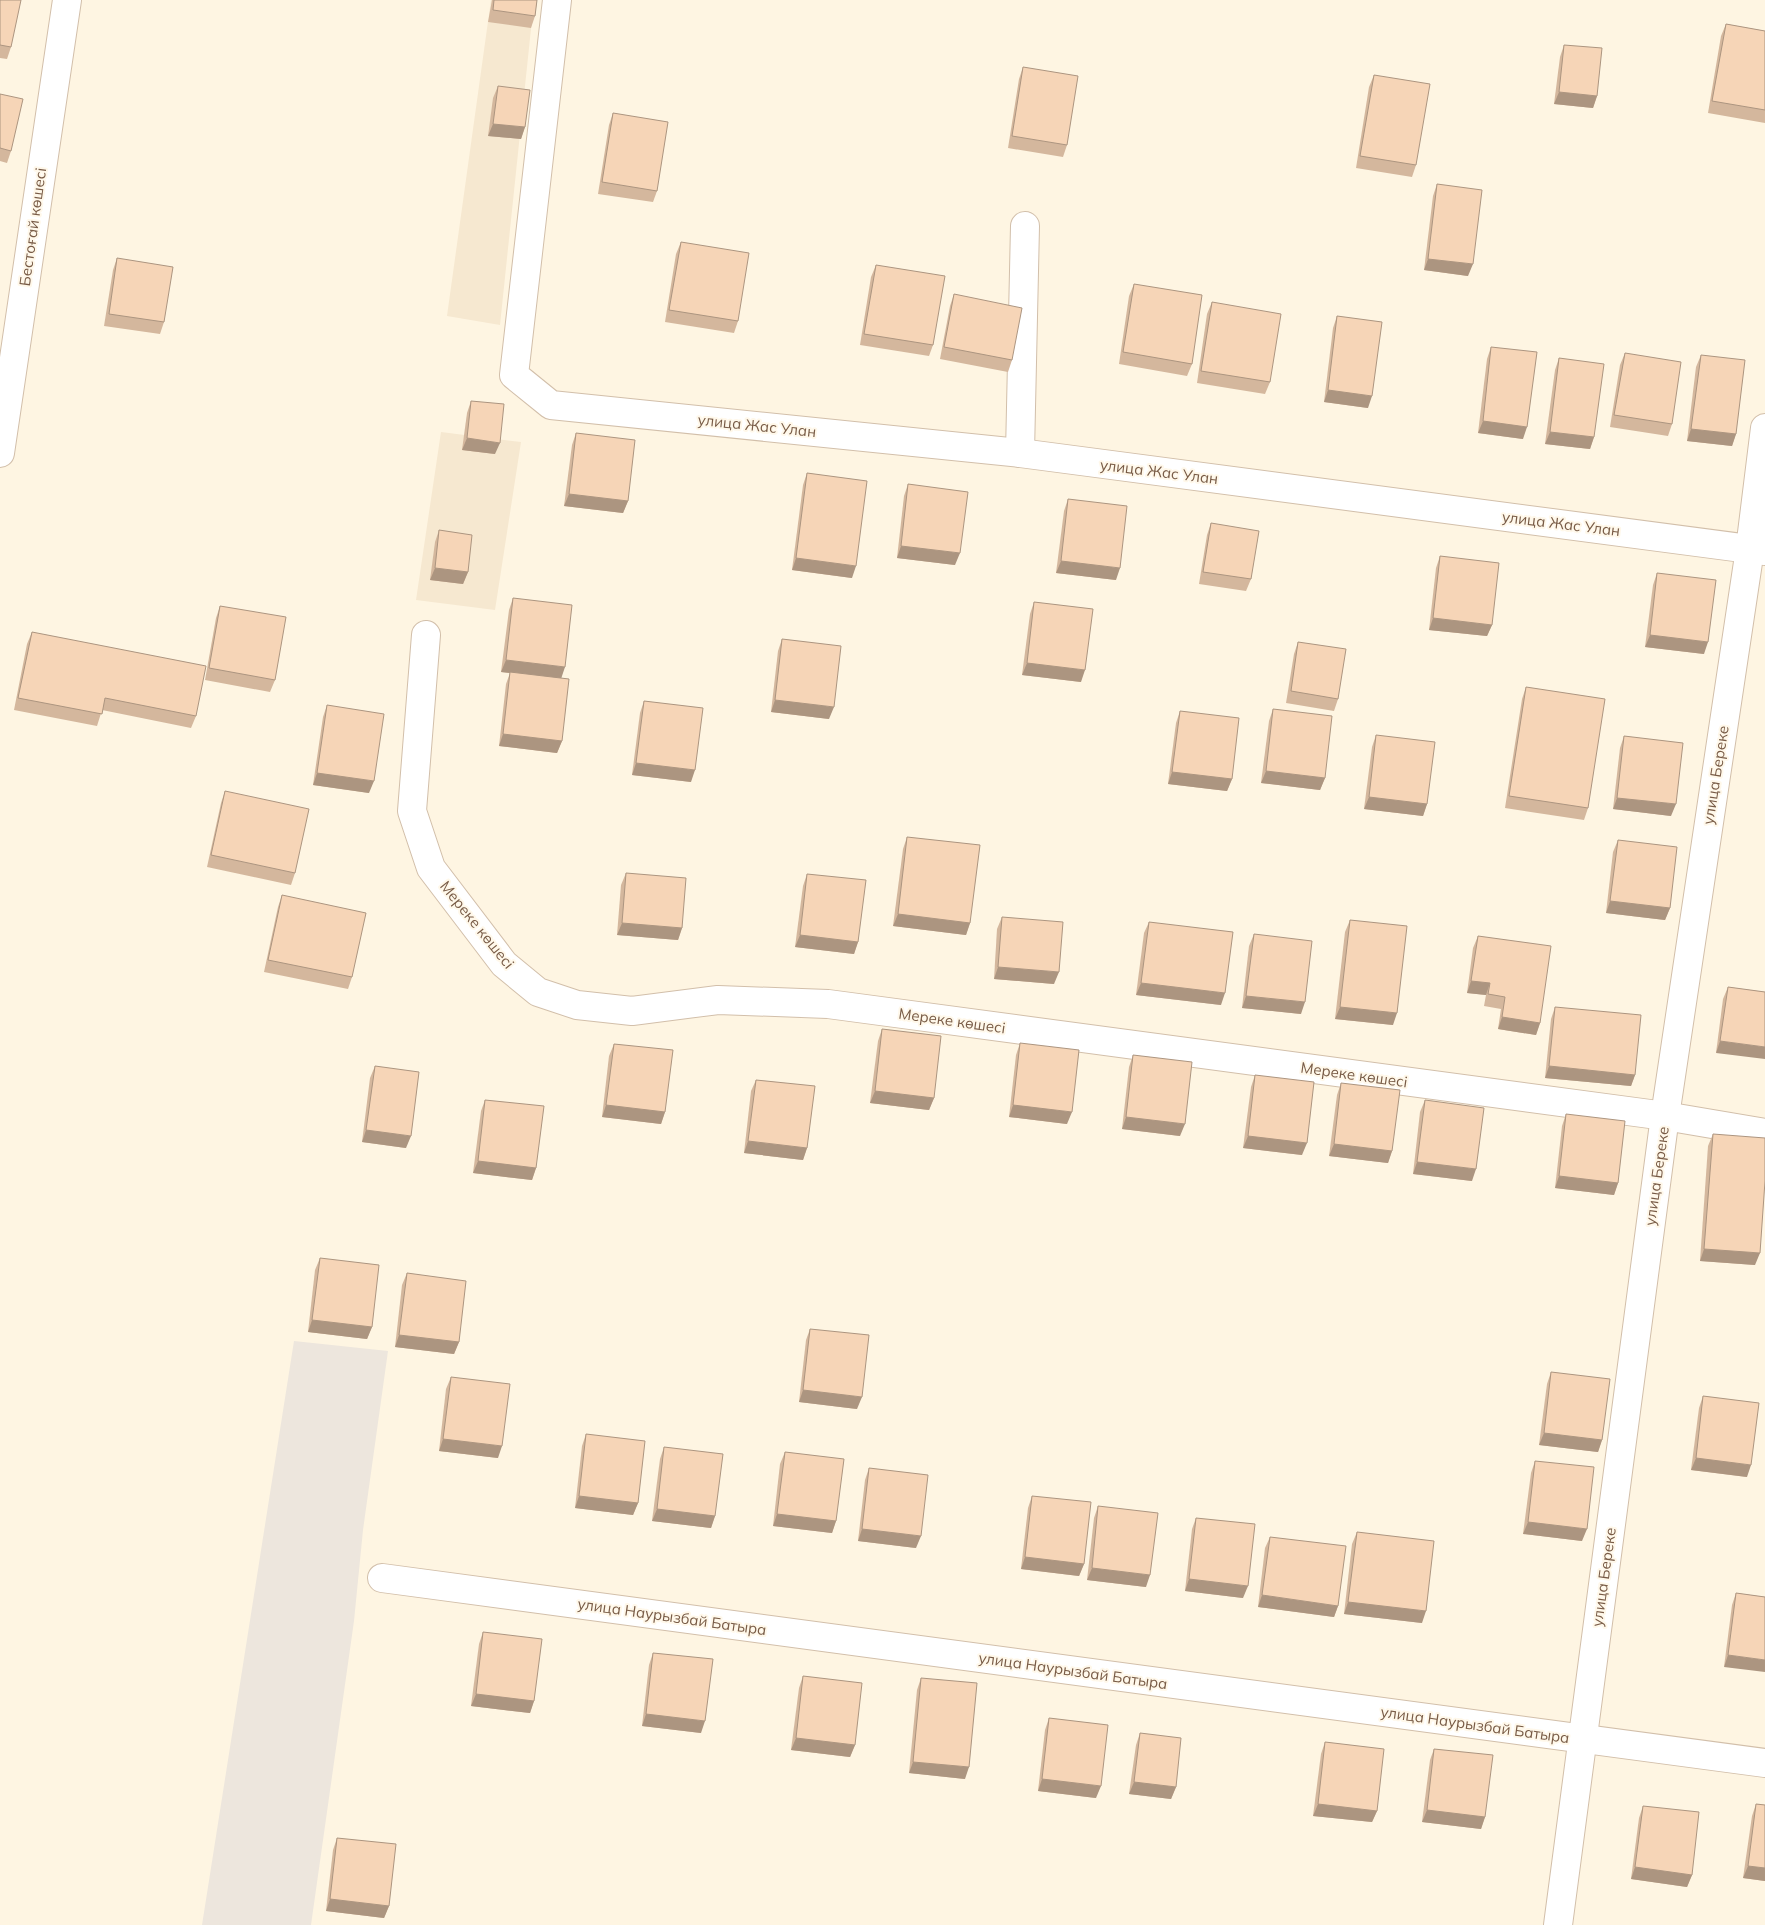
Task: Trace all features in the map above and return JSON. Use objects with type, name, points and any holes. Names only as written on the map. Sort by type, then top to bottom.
[{"type":"street","name":"Бестоғай көшесі","points":[[0,454],[67,0]]},
{"type":"street","name":"улица Жас Улан","points":[[557,0],[514,375],[551,405],[1020,453],[1757,550]]},
{"type":"street","points":[[1020,453],[1025,226]]},
{"type":"street","name":"улица Береке","points":[[1558,1925],[1665,1116],[1757,550],[1765,428]]},
{"type":"street","name":"Мереке көшесі","points":[[426,635],[412,811],[431,868],[504,964],[538,992],[577,1005],[632,1012],[718,1000],[828,1004],[1665,1116],[1765,1133]]},
{"type":"street","name":"улица Наурызбай Батыра","points":[[382,1578],[1765,1763]]},
{"type":"shaded area","points":[[491,0],[534,0],[500,325],[447,316]]},
{"type":"shaded area","points":[[441,432],[521,442],[495,610],[416,600]]},
{"type":"shaded area","points":[[294,1341],[388,1351],[363,1530],[354,1621],[311,1925],[202,1925]]},
{"type":"building","points":[[0,0],[21,0],[11,47],[0,45]]},
{"type":"building","points":[[494,0],[537,0],[535,16],[493,10]]},
{"type":"building","points":[[1726,24],[1765,31],[1765,110],[1712,101]]},
{"type":"building","points":[[1564,45],[1602,48],[1597,96],[1559,92]]},
{"type":"building","points":[[1023,67],[1078,76],[1067,145],[1012,136]]},
{"type":"building","points":[[1374,75],[1430,84],[1416,165],[1360,156]]},
{"type":"building","points":[[498,86],[530,90],[525,127],[493,124]]},
{"type":"building","points":[[0,94],[23,99],[11,151],[0,148]]},
{"type":"building","points":[[613,113],[668,122],[657,191],[602,182]]},
{"type":"building","points":[[1437,184],[1482,190],[1473,264],[1428,259]]},
{"type":"building","points":[[681,242],[749,253],[738,321],[669,310]]},
{"type":"building","points":[[117,258],[173,267],[164,322],[109,314]]},
{"type":"building","points":[[876,265],[945,276],[933,345],[864,334]]},
{"type":"building","points":[[1134,284],[1202,295],[1192,364],[1123,352]]},
{"type":"building","points":[[954,294],[1022,308],[1012,360],[944,347]]},
{"type":"building","points":[[1212,302],[1281,314],[1270,382],[1201,371]]},
{"type":"building","points":[[1337,316],[1382,322],[1372,396],[1328,390]]},
{"type":"building","points":[[1491,347],[1537,352],[1527,427],[1483,421]]},
{"type":"building","points":[[1625,353],[1681,362],[1672,424],[1614,415]]},
{"type":"building","points":[[1701,355],[1745,360],[1736,434],[1691,429]]},
{"type":"building","points":[[1559,358],[1604,364],[1594,437],[1550,432]]},
{"type":"building","points":[[471,401],[504,404],[500,443],[467,438]]},
{"type":"building","points":[[576,433],[635,440],[628,501],[569,494]]},
{"type":"building","points":[[807,473],[867,481],[856,566],[796,558]]},
{"type":"building","points":[[908,484],[968,492],[960,553],[901,546]]},
{"type":"building","points":[[1068,499],[1127,506],[1120,568],[1061,561]]},
{"type":"building","points":[[1211,523],[1259,531],[1251,579],[1203,572]]},
{"type":"building","points":[[439,530],[472,535],[468,572],[435,568]]},
{"type":"building","points":[[1440,556],[1499,563],[1492,625],[1433,618]]},
{"type":"building","points":[[1657,573],[1716,580],[1708,642],[1650,635]]},
{"type":"building","points":[[513,598],[572,605],[565,667],[506,660]]},
{"type":"building","points":[[1034,602],[1093,609],[1085,670],[1027,663]]},
{"type":"building","points":[[220,606],[286,617],[275,680],[209,668]]},
{"type":"building","points":[[32,632],[206,666],[196,716],[105,698],[102,714],[18,698]]},
{"type":"building","points":[[782,639],[841,646],[834,707],[775,700]]},
{"type":"building","points":[[1298,642],[1346,649],[1338,699],[1291,691]]},
{"type":"building","points":[[510,672],[569,679],[562,741],[503,734]]},
{"type":"building","points":[[1526,687],[1605,699],[1588,808],[1509,796]]},
{"type":"building","points":[[644,701],[703,708],[695,770],[636,763]]},
{"type":"building","points":[[327,705],[384,714],[374,781],[317,773]]},
{"type":"building","points":[[1273,709],[1332,716],[1325,778],[1266,771]]},
{"type":"building","points":[[1180,711],[1239,718],[1232,779],[1172,772]]},
{"type":"building","points":[[1376,735],[1435,742],[1427,804],[1369,797]]},
{"type":"building","points":[[1624,736],[1683,743],[1676,804],[1617,798]]},
{"type":"building","points":[[225,791],[309,809],[295,873],[211,855]]},
{"type":"building","points":[[907,837],[980,845],[970,923],[898,914]]},
{"type":"building","points":[[1618,840],[1677,847],[1670,908],[1610,901]]},
{"type":"building","points":[[626,873],[686,878],[682,928],[622,923]]},
{"type":"building","points":[[807,874],[866,880],[858,942],[800,935]]},
{"type":"building","points":[[282,895],[366,913],[352,977],[268,960]]},
{"type":"building","points":[[1002,917],[1063,922],[1059,972],[998,967]]},
{"type":"building","points":[[1350,920],[1407,926],[1397,1013],[1340,1007]]},
{"type":"building","points":[[1149,922],[1233,932],[1225,993],[1141,983]]},
{"type":"building","points":[[1254,934],[1312,941],[1305,1002],[1246,996]]},
{"type":"building","points":[[1478,936],[1551,946],[1540,1023],[1502,1017],[1505,997],[1488,994],[1490,983],[1471,981]]},
{"type":"building","points":[[1728,987],[1765,992],[1765,1047],[1720,1041]]},
{"type":"building","points":[[1555,1007],[1641,1015],[1635,1075],[1549,1066]]},
{"type":"building","points":[[882,1029],[941,1036],[934,1098],[875,1091]]},
{"type":"building","points":[[1020,1043],[1079,1050],[1072,1112],[1013,1105]]},
{"type":"building","points":[[614,1044],[673,1050],[665,1112],[606,1105]]},
{"type":"building","points":[[1133,1055],[1192,1062],[1185,1124],[1126,1117]]},
{"type":"building","points":[[375,1066],[419,1072],[411,1136],[366,1130]]},
{"type":"building","points":[[1255,1075],[1314,1082],[1307,1143],[1248,1136]]},
{"type":"building","points":[[756,1080],[815,1086],[807,1148],[748,1141]]},
{"type":"building","points":[[1341,1083],[1400,1090],[1392,1151],[1334,1144]]},
{"type":"building","points":[[485,1100],[544,1106],[536,1168],[478,1161]]},
{"type":"building","points":[[1425,1100],[1484,1108],[1476,1169],[1417,1162]]},
{"type":"building","points":[[1566,1114],[1625,1121],[1618,1183],[1559,1176]]},
{"type":"building","points":[[1713,1134],[1765,1138],[1765,1181],[1760,1253],[1704,1249]]},
{"type":"building","points":[[320,1258],[379,1265],[372,1327],[312,1320]]},
{"type":"building","points":[[407,1273],[466,1281],[459,1342],[399,1335]]},
{"type":"building","points":[[810,1329],[869,1335],[862,1397],[803,1390]]},
{"type":"building","points":[[1551,1372],[1610,1379],[1602,1440],[1544,1433]]},
{"type":"building","points":[[451,1377],[510,1384],[502,1446],[443,1439]]},
{"type":"building","points":[[1703,1396],[1759,1403],[1751,1465],[1696,1458]]},
{"type":"building","points":[[586,1434],[645,1441],[638,1503],[579,1496]]},
{"type":"building","points":[[664,1447],[723,1454],[715,1516],[657,1509]]},
{"type":"building","points":[[785,1452],[844,1459],[836,1521],[777,1514]]},
{"type":"building","points":[[1535,1461],[1594,1467],[1587,1529],[1528,1522]]},
{"type":"building","points":[[869,1468],[928,1475],[921,1536],[862,1529]]},
{"type":"building","points":[[1032,1496],[1091,1502],[1084,1564],[1025,1557]]},
{"type":"building","points":[[1098,1506],[1158,1513],[1150,1575],[1092,1568]]},
{"type":"building","points":[[1196,1518],[1255,1524],[1248,1586],[1189,1579]]},
{"type":"building","points":[[1357,1532],[1434,1541],[1426,1611],[1348,1602]]},
{"type":"building","points":[[1270,1537],[1346,1546],[1338,1606],[1262,1595]]},
{"type":"building","points":[[1736,1593],[1765,1597],[1765,1660],[1728,1655]]},
{"type":"building","points":[[483,1632],[542,1639],[534,1701],[476,1694]]},
{"type":"building","points":[[653,1653],[713,1659],[705,1721],[646,1714]]},
{"type":"building","points":[[803,1676],[862,1683],[855,1745],[796,1738]]},
{"type":"building","points":[[921,1678],[977,1683],[969,1767],[913,1762]]},
{"type":"building","points":[[1049,1718],[1108,1725],[1101,1786],[1042,1779]]},
{"type":"building","points":[[1140,1733],[1181,1738],[1176,1787],[1134,1782]]},
{"type":"building","points":[[1325,1742],[1384,1749],[1377,1811],[1318,1804]]},
{"type":"building","points":[[1434,1749],[1493,1755],[1485,1817],[1427,1810]]},
{"type":"building","points":[[1756,1804],[1765,1805],[1765,1868],[1748,1866]]},
{"type":"building","points":[[1643,1806],[1699,1812],[1692,1875],[1635,1867]]},
{"type":"building","points":[[337,1838],[396,1844],[389,1906],[330,1899]]}]
